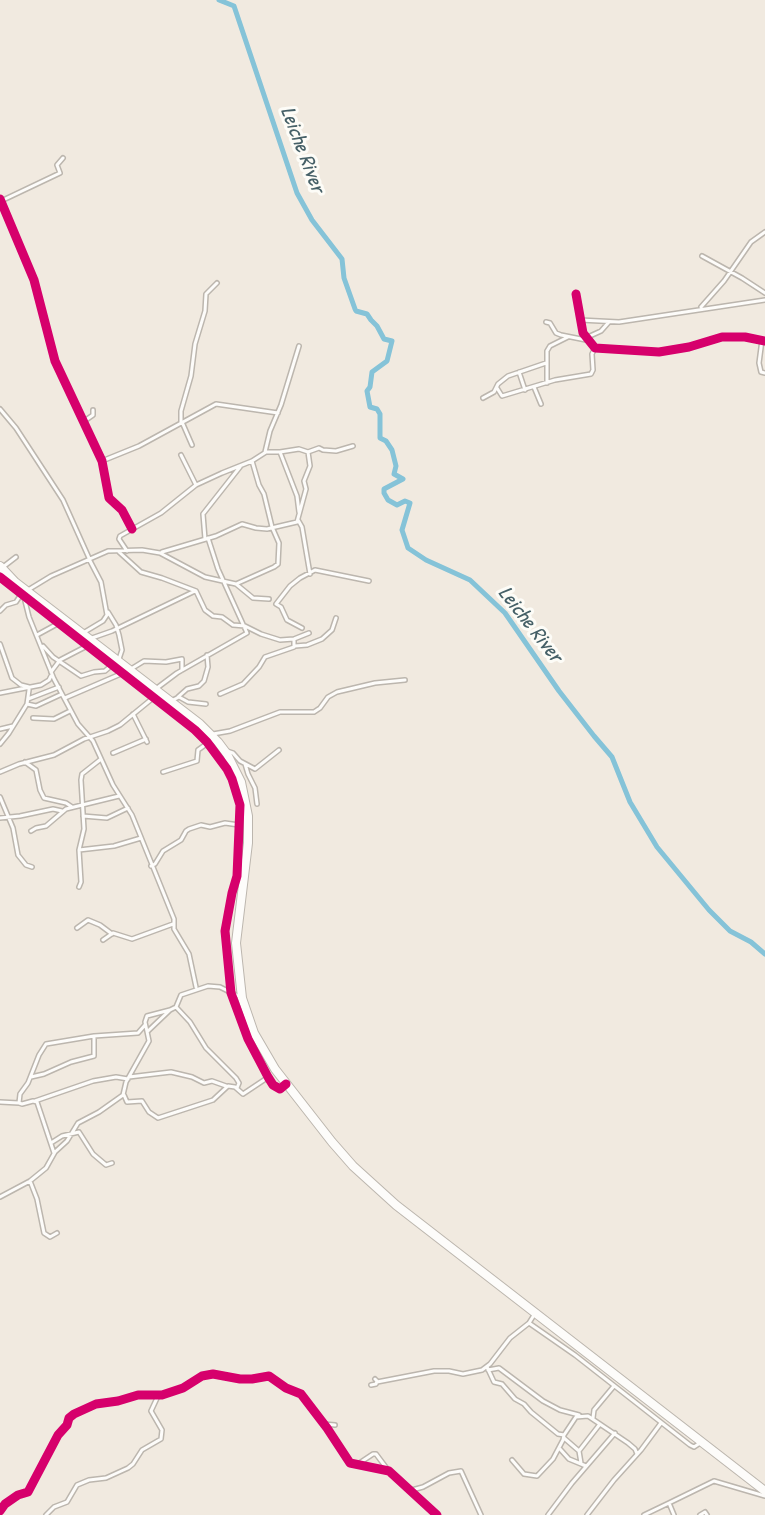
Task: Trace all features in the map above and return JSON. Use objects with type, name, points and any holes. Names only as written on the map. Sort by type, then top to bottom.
[{"type":"highway","points":[[1,567],[24,593],[83,633],[89,642],[127,672],[156,693],[175,699],[208,737],[225,751],[241,782],[248,816],[248,843],[236,943],[242,998],[254,1032],[275,1069],[332,1142],[378,1190],[765,1491]]},
{"type":"street","points":[[63,158],[57,165],[60,173],[0,200],[34,280],[56,361],[102,461],[109,498],[124,512],[132,529]]},
{"type":"street","points":[[700,308],[755,238],[765,232]]},
{"type":"street","points":[[702,256],[765,293]]},
{"type":"street","points":[[192,445],[182,422],[182,405],[191,376],[195,344],[205,311],[206,294],[218,283]]},
{"type":"street","points":[[576,294],[585,338],[595,348],[659,352],[689,347],[722,337],[745,337],[763,340],[759,363],[761,372],[765,373]]},
{"type":"street","points":[[580,320],[627,321],[700,308],[765,300]]},
{"type":"street","points":[[546,322],[550,323],[556,333],[568,337],[585,338],[600,331],[609,322]]},
{"type":"street","points":[[547,383],[546,353],[548,348],[568,337]]},
{"type":"street","points":[[265,452],[299,346]]},
{"type":"street","points":[[497,388],[502,396],[547,383],[591,374],[592,354],[595,348]]},
{"type":"street","points":[[483,398],[489,396],[508,376],[546,363]]},
{"type":"street","points":[[519,372],[525,390]]},
{"type":"street","points":[[534,387],[541,404]]},
{"type":"street","points":[[102,461],[139,446],[216,404],[278,413]]},
{"type":"street","points":[[0,409],[16,428],[63,500],[101,582],[107,611],[117,628],[122,650],[115,662],[105,671],[91,672],[81,676],[58,662],[42,645]]},
{"type":"street","points":[[83,422],[93,415],[93,410]]},
{"type":"street","points":[[127,551],[119,538],[161,513],[196,485],[252,461],[265,452],[299,449],[308,452],[320,448],[336,451],[353,446]]},
{"type":"street","points":[[280,452],[297,496],[300,515]]},
{"type":"street","points":[[160,553],[178,549],[242,524],[263,529],[295,523],[300,515],[306,489],[304,481],[310,466],[308,452]]},
{"type":"street","points":[[181,455],[196,485]]},
{"type":"street","points":[[236,584],[278,564],[279,543],[252,461]]},
{"type":"street","points":[[0,772],[25,762],[54,755],[108,731],[133,714],[182,671],[247,633],[206,539],[203,514],[243,465]]},
{"type":"street","points":[[298,520],[303,527],[310,574]]},
{"type":"street","points":[[0,611],[6,605],[16,602],[36,584],[103,552],[118,551],[142,550],[160,553],[206,576],[236,584],[253,598],[269,599]]},
{"type":"street","points":[[118,551],[141,572],[196,591],[205,610],[213,616],[222,617],[233,625],[245,626],[280,640],[294,639],[309,633]]},
{"type":"street","points":[[1,567],[16,557]]},
{"type":"street","points":[[302,628],[287,620],[281,607],[276,604],[290,586],[300,578],[315,570],[369,581]]},
{"type":"street","points":[[0,577],[24,593],[59,623],[89,642]]},
{"type":"street","points":[[0,693],[47,681],[58,662],[89,642],[196,591]]},
{"type":"street","points":[[24,593],[29,617],[42,645],[51,673],[70,711],[91,738],[119,796],[128,808],[174,919],[173,924],[189,954],[198,988]]},
{"type":"street","points":[[83,633],[104,621],[107,611]]},
{"type":"street","points":[[220,694],[243,684],[265,657],[322,639],[332,630],[336,618]]},
{"type":"street","points":[[37,634],[59,623]]},
{"type":"street","points":[[294,639],[295,646]]},
{"type":"street","points":[[0,644],[12,678],[21,685],[29,687]]},
{"type":"street","points":[[175,699],[187,689],[199,686],[204,681],[208,667],[207,655]]},
{"type":"street","points":[[28,701],[36,706],[127,672],[144,661],[166,662],[182,659],[182,671]]},
{"type":"street","points":[[208,737],[280,712],[314,712],[328,697],[337,692],[375,683],[405,680]]},
{"type":"street","points":[[0,744],[14,726],[28,701],[29,687]]},
{"type":"street","points":[[28,701],[58,687]]},
{"type":"street","points":[[156,693],[195,730],[208,737],[232,779],[240,805],[237,876],[225,931],[231,993],[248,1039],[272,1084],[280,1089],[286,1084]]},
{"type":"street","points":[[175,699],[206,704]]},
{"type":"street","points":[[33,718],[54,719],[70,711]]},
{"type":"street","points":[[113,753],[147,741],[133,714]]},
{"type":"street","points":[[0,729],[14,726]]},
{"type":"street","points":[[163,772],[197,761],[198,750],[205,745],[208,737]]},
{"type":"street","points":[[225,751],[233,753],[245,764],[257,769],[261,762],[279,750]]},
{"type":"street","points":[[79,887],[81,882],[79,850],[84,829],[82,776],[101,759]]},
{"type":"street","points":[[25,762],[36,770],[44,798],[66,803],[72,807]]},
{"type":"street","points":[[245,764],[255,788],[257,804]]},
{"type":"street","points":[[31,831],[46,826],[62,811],[72,807],[119,796]]},
{"type":"street","points":[[0,797],[9,817],[18,855],[26,865],[32,867]]},
{"type":"street","points":[[83,816],[103,818],[128,808]]},
{"type":"street","points":[[0,818],[53,809],[62,811]]},
{"type":"street","points":[[151,866],[155,864],[163,851],[181,840],[189,829],[201,825],[210,827],[225,823],[239,825]]},
{"type":"street","points":[[79,850],[114,846],[141,838]]},
{"type":"street","points":[[77,928],[88,920],[112,934],[131,939],[173,924]]},
{"type":"street","points":[[103,940],[112,934]]},
{"type":"street","points":[[148,1031],[176,1006],[181,995],[198,988],[216,986],[242,998]]},
{"type":"street","points":[[176,1006],[190,1022],[206,1048],[235,1076],[239,1083],[237,1088]]},
{"type":"street","points":[[0,1197],[30,1181],[46,1168],[79,1122],[105,1109],[124,1093],[129,1078],[148,1044],[150,1037],[146,1025],[147,1016],[170,1010]]},
{"type":"street","points":[[19,1103],[20,1094],[31,1077],[39,1055],[46,1044],[93,1036],[136,1033],[146,1025]]},
{"type":"street","points":[[31,1077],[94,1056],[93,1036]]},
{"type":"street","points":[[0,1102],[24,1104],[93,1081],[171,1072],[192,1077],[204,1083],[212,1081],[237,1088],[243,1094],[268,1077]]},
{"type":"street","points":[[124,1093],[127,1102],[142,1101],[149,1112],[157,1118],[213,1100],[227,1086]]},
{"type":"street","points":[[35,1101],[54,1154]]},
{"type":"street","points":[[51,1143],[56,1139],[78,1132],[93,1154],[106,1165],[112,1163]]},
{"type":"street","points":[[30,1181],[44,1233],[50,1237],[57,1233]]},
{"type":"street","points":[[488,1368],[510,1338],[529,1323],[535,1313]]},
{"type":"street","points":[[529,1323],[575,1355],[692,1447],[701,1442]]},
{"type":"street","points":[[488,1368],[494,1382],[502,1384],[515,1399],[524,1404],[554,1431],[564,1436],[579,1452],[581,1463]]},
{"type":"street","points":[[377,1382],[434,1371],[468,1374],[488,1368],[499,1368],[543,1401],[560,1410],[594,1419],[634,1447],[637,1454]]},
{"type":"street","points":[[0,1511],[5,1504],[18,1495],[28,1492],[69,1418],[96,1404],[114,1402],[138,1395],[158,1396],[183,1388],[207,1374],[248,1379],[269,1376],[286,1388],[301,1394],[350,1463],[389,1471]]},
{"type":"street","points":[[588,1416],[614,1386]]},
{"type":"street","points":[[46,1515],[54,1507],[67,1502],[77,1485],[110,1476],[128,1468],[134,1464],[142,1450],[161,1438],[162,1430],[151,1411],[158,1396]]},
{"type":"street","points":[[594,1410],[594,1419]]},
{"type":"street","points":[[512,1460],[524,1474],[535,1477],[548,1466],[560,1448],[564,1436],[576,1417],[580,1415]]},
{"type":"street","points":[[587,1515],[661,1423]]},
{"type":"street","points":[[324,1424],[334,1425]]},
{"type":"street","points":[[579,1452],[600,1424]]},
{"type":"street","points":[[548,1515],[615,1433]]},
{"type":"street","points":[[560,1448],[565,1456],[586,1466]]},
{"type":"street","points":[[356,1465],[375,1454],[378,1455],[394,1478],[412,1490],[437,1515]]},
{"type":"street","points":[[412,1490],[449,1473],[461,1471],[481,1515]]},
{"type":"street","points":[[644,1515],[717,1480],[728,1486],[765,1496]]},
{"type":"street","points":[[669,1503],[674,1515]]},
{"type":"street","points":[[700,1515],[705,1512],[706,1515]]},
{"type":"waterway","name":"Leiche River","points":[[219,0],[234,6],[297,193],[312,220],[342,259],[344,278],[356,311],[367,314],[384,339],[392,341],[387,361],[372,372],[370,387],[367,391],[370,407],[377,409],[380,414],[380,438],[386,441],[392,450],[396,466],[394,474],[403,479],[384,489],[384,493],[388,500],[397,505],[405,501],[410,503],[402,530],[408,548],[426,560],[470,580],[505,613],[559,691],[612,757],[630,802],[657,847],[709,910],[730,931],[751,942],[765,954]]},
{"type":"cycle path","points":[[0,199],[34,280],[55,361],[102,461],[109,498],[122,510],[132,529]]},
{"type":"cycle path","points":[[576,294],[583,333],[595,348],[659,352],[689,347],[722,337],[745,337],[765,341]]},
{"type":"cycle path","points":[[0,577],[195,730],[227,769],[240,805],[237,876],[225,931],[231,993],[248,1039],[268,1077],[273,1085],[280,1089],[286,1084]]},
{"type":"cycle path","points":[[0,1511],[5,1504],[18,1495],[28,1492],[58,1435],[74,1414],[96,1404],[138,1395],[162,1395],[183,1388],[202,1376],[213,1374],[240,1379],[269,1376],[286,1388],[301,1394],[350,1463],[389,1471],[437,1515]]}]
